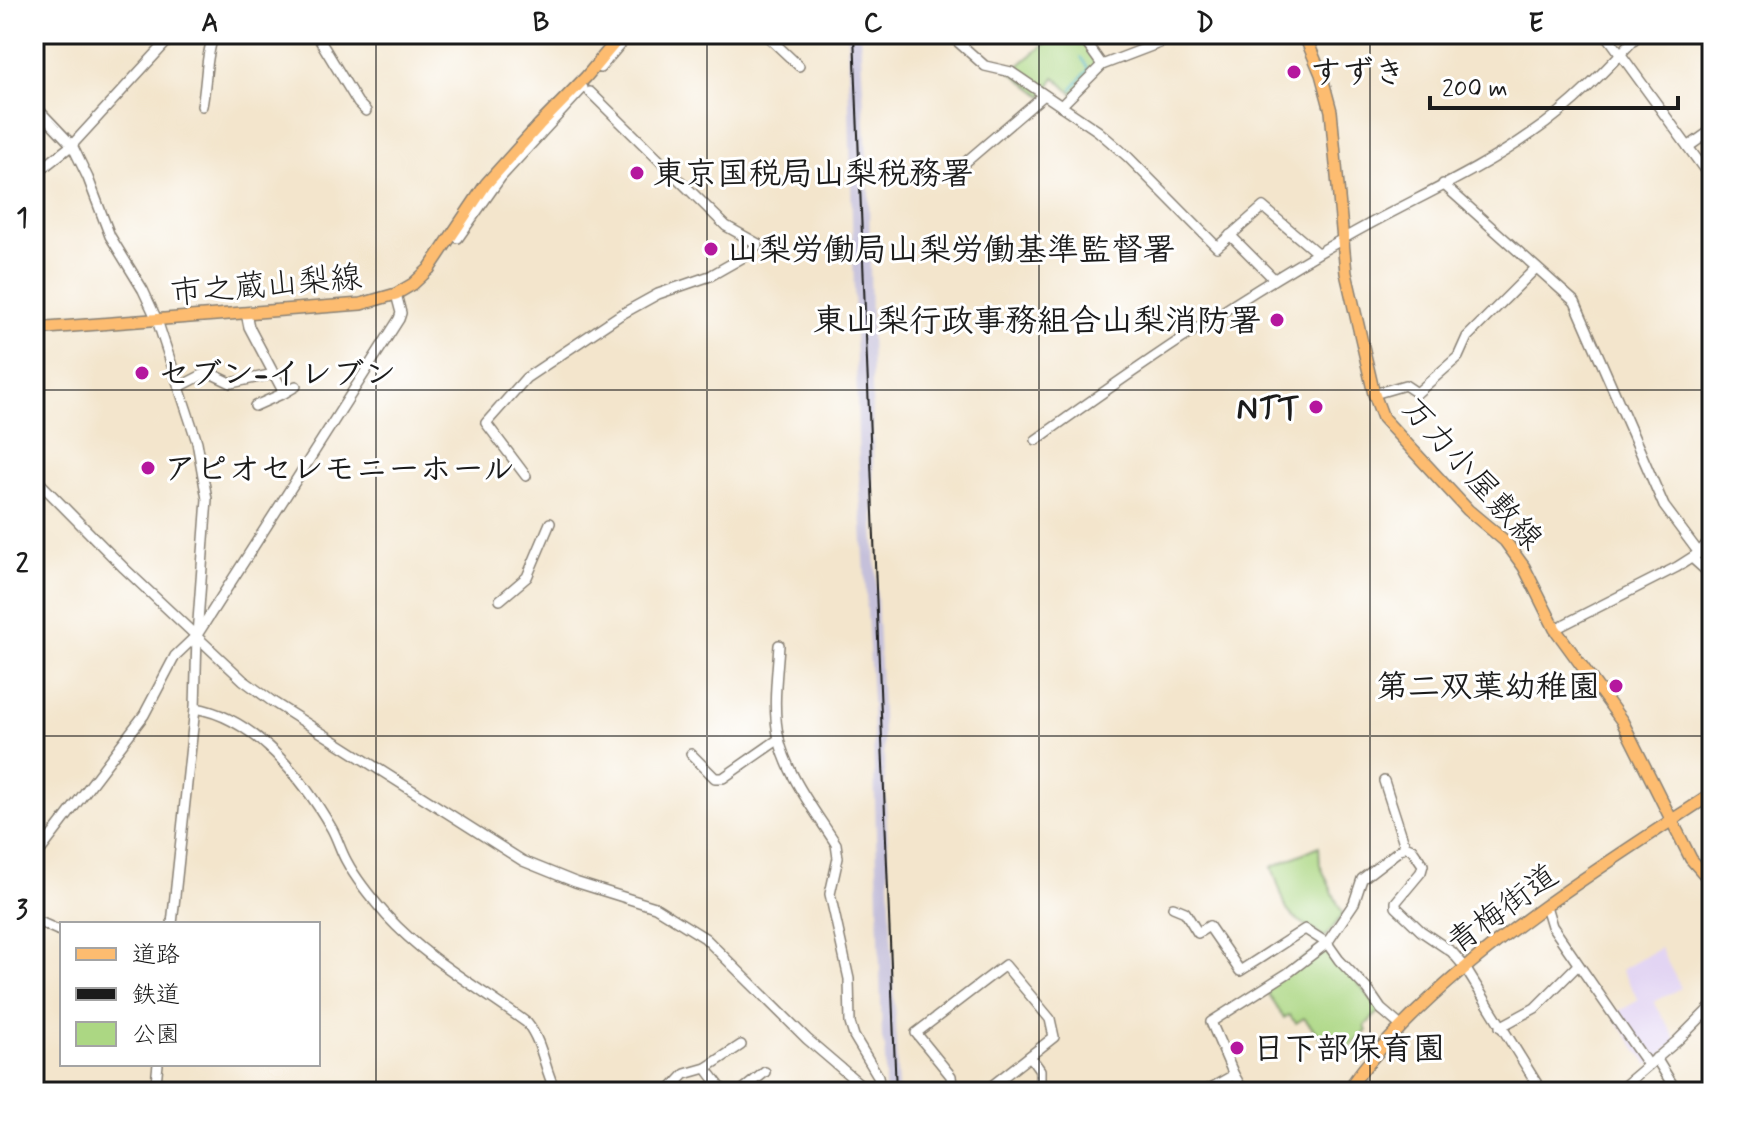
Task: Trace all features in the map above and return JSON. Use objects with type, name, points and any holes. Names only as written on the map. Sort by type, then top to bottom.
[{"type":"main road","name":"市之蔵山梨線","points":[[34,329],[374,302],[396,294],[429,269],[486,184],[622,34]]},
{"type":"main road","name":"万力小屋敷線","points":[[1304,34],[1321,74],[1331,111],[1346,273],[1374,394],[1383,418],[1468,510],[1505,541],[1524,567],[1555,629],[1622,721],[1691,859],[1712,883]]},
{"type":"main road","name":"青梅街道","points":[[1347,1092],[1402,1027],[1464,966],[1546,906],[1712,794]]},
{"type":"street","points":[[34,175],[72,145],[174,34]]},
{"type":"street","points":[[202,106],[207,82],[208,50],[214,34]]},
{"type":"street","points":[[316,34],[366,111]]},
{"type":"street","points":[[458,238],[501,177],[629,34]]},
{"type":"street","points":[[765,34],[799,66]]},
{"type":"street","points":[[949,34],[985,66],[1011,72],[1098,131],[1217,247],[1263,207],[1317,253]]},
{"type":"street","points":[[1080,34],[1102,65]]},
{"type":"street","points":[[1061,106],[1102,65],[1183,34]]},
{"type":"street","points":[[1606,34],[1712,180]]},
{"type":"street","points":[[1036,440],[1134,369],[1274,279],[1533,133],[1566,107],[1639,34]]},
{"type":"street","points":[[526,476],[486,423],[526,378],[634,306],[710,276],[747,255],[758,244],[726,226],[590,92]]},
{"type":"street","points":[[961,166],[1043,96]]},
{"type":"street","points":[[34,105],[72,145],[110,236],[143,290],[157,320],[197,442],[207,499],[195,708],[172,922]]},
{"type":"street","points":[[1688,147],[1712,130]]},
{"type":"street","points":[[1443,184],[1575,302],[1664,506],[1712,576]]},
{"type":"street","points":[[1230,235],[1274,279]]},
{"type":"street","points":[[1374,394],[1405,385],[1417,393],[1458,357],[1467,337],[1536,268]]},
{"type":"street","points":[[34,859],[144,715],[175,656],[197,635],[399,319],[401,313],[396,294]]},
{"type":"street","points":[[246,313],[249,327],[284,393]]},
{"type":"street","points":[[181,386],[208,372],[231,383],[274,374]]},
{"type":"street","points":[[255,406],[296,386]]},
{"type":"street","points":[[34,477],[82,528],[243,680],[523,861],[575,882],[655,907],[686,924],[705,938],[807,1039],[869,1092]]},
{"type":"street","points":[[500,600],[527,577],[550,523]]},
{"type":"street","points":[[1555,629],[1696,556],[1712,537]]},
{"type":"street","points":[[779,645],[776,697],[779,739],[788,767],[836,844],[838,858],[830,894],[849,979],[850,1023],[854,1036],[878,1076],[880,1092]]},
{"type":"street","points":[[195,708],[226,716],[267,744],[292,772],[331,828],[347,864],[390,919],[458,975],[527,1023],[535,1033],[547,1075],[556,1092]]},
{"type":"street","points":[[691,754],[715,778],[723,778],[779,739]]},
{"type":"street","points":[[1384,781],[1405,846],[1412,849],[1423,865],[1421,872],[1396,902],[1396,907],[1421,931],[1452,952],[1464,966],[1542,1092]]},
{"type":"street","points":[[1244,1092],[1211,1022],[1288,973],[1327,943],[1354,903],[1362,879],[1405,846]]},
{"type":"street","points":[[1546,906],[1552,926],[1578,965],[1677,1092]]},
{"type":"street","points":[[1173,907],[1185,912],[1198,933],[1209,926],[1240,971],[1305,929],[1327,943],[1381,1009],[1402,1027]]},
{"type":"street","points":[[34,925],[42,923],[60,931]]},
{"type":"street","points":[[942,1092],[955,1088],[951,1076],[916,1033],[1005,965],[1050,1019],[1054,1037],[984,1092]]},
{"type":"street","points":[[1500,1027],[1535,1008],[1578,965]]},
{"type":"street","points":[[1617,1092],[1712,1006]]},
{"type":"street","points":[[668,1092],[685,1074],[706,1068],[741,1045]]},
{"type":"street","points":[[1030,1056],[1040,1070],[1045,1092]]},
{"type":"street","points":[[155,1092],[158,1066]]},
{"type":"street","points":[[706,1068],[724,1092]]},
{"type":"street","points":[[740,1092],[765,1072]]},
{"type":"street","points":[[1204,1092],[1234,1075]]},
{"type":"shaded area","points":[[847,34],[860,34],[869,195],[874,523],[898,1092],[885,1092],[885,1048],[882,1039],[872,699],[859,472]]},
{"type":"shaded area","points":[[1660,948],[1681,988],[1654,1002],[1677,1041],[1648,1065],[1612,1015],[1639,1000],[1621,970]]},
{"type":"green space","points":[[1043,34],[1080,34],[1102,65],[1073,94],[1055,77],[1043,96],[1011,72],[1046,43]]},
{"type":"green space","points":[[1319,846],[1320,865],[1343,915],[1325,937],[1287,910],[1272,867]]},
{"type":"green space","points":[[1322,944],[1381,1009],[1365,1026],[1367,1031],[1338,1058],[1304,1018],[1296,1023],[1289,1015],[1284,1018],[1264,988]]},
{"type":"waterway","points":[[1072,89],[1089,69],[1081,57]]},
{"type":"railway","points":[[854,34],[896,1092]]},
{"type":"place","name":"すずき","points":[[1294,72]]},
{"type":"place","name":"東京国税局山梨税務署","points":[[637,173]]},
{"type":"place","name":"山梨労働局山梨労働基準監督署","points":[[711,249]]},
{"type":"place","name":"東山梨行政事務組合山梨消防署","points":[[1277,320]]},
{"type":"place","name":"セブン-イレブン","points":[[142,373]]},
{"type":"place","name":"NTT","points":[[1316,407]]},
{"type":"place","name":"アピオセレモニーホール","points":[[148,468]]},
{"type":"place","name":"第二双葉幼稚園","points":[[1616,686]]},
{"type":"place","name":"日下部保育園","points":[[1237,1048]]}]
